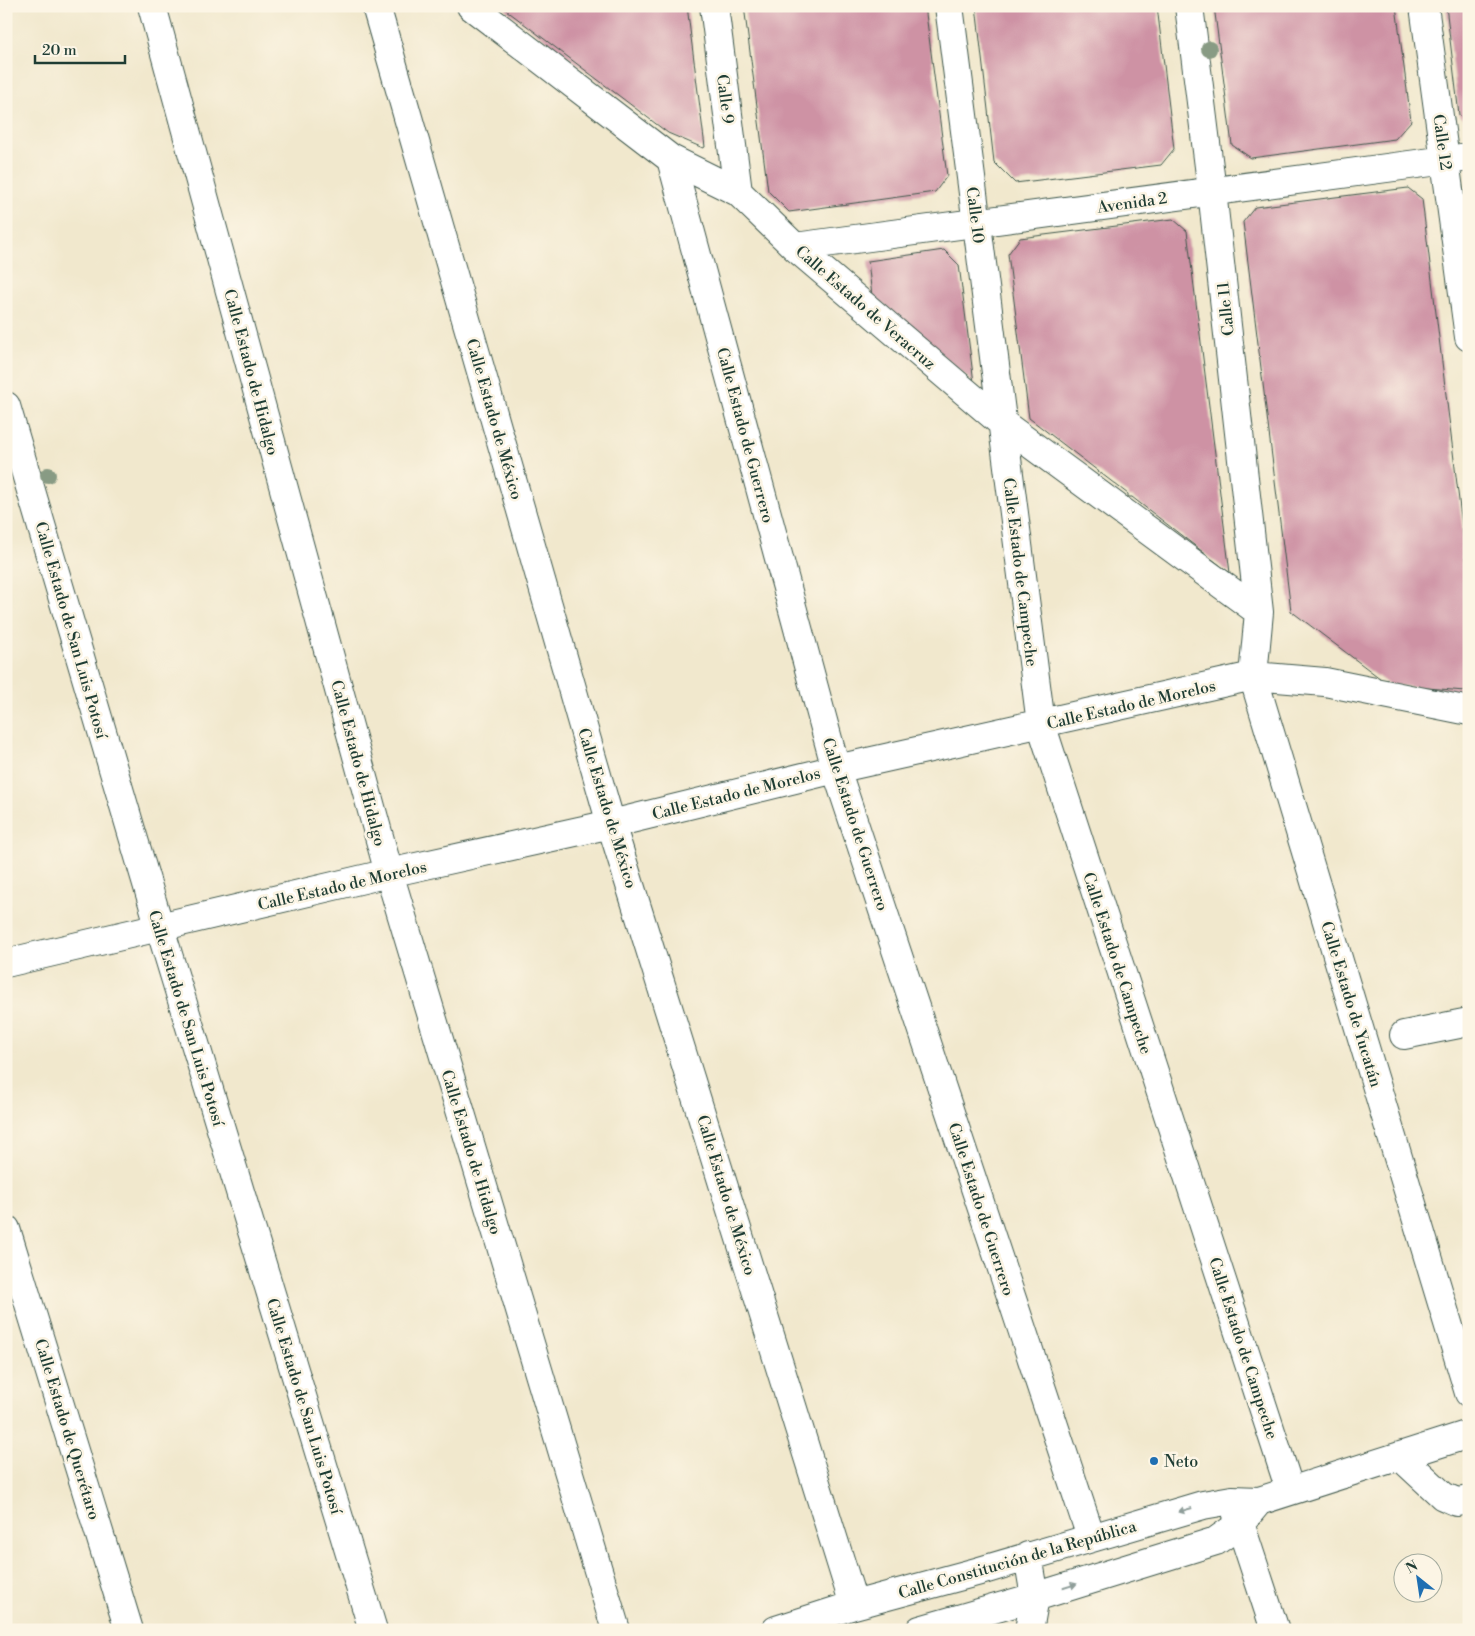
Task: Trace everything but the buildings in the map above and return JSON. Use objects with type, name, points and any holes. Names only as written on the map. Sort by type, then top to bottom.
[{"type":"street","name":"Calle Estado de Hidalgo","points":[[152,6],[389,873],[616,1630]]},
{"type":"street","name":"Calle Estado de México","points":[[376,6],[611,824],[854,1605]]},
{"type":"street","name":"Calle 9","points":[[714,6],[738,192]]},
{"type":"street","name":"Calle 10","points":[[950,6],[1002,424]]},
{"type":"street","name":"Calle 11","points":[[1189,6],[1212,191],[1259,612]]},
{"type":"street","name":"Calle 12","points":[[1424,6],[1457,158],[1469,337]]},
{"type":"street","name":"Calle Estado de Veracruz","points":[[481,11],[671,159],[738,192],[796,247],[1002,424],[1259,612]]},
{"type":"street","name":"Avenida 2","points":[[796,247],[1457,158]]},
{"type":"street","name":"Calle Estado de Guerrero","points":[[671,159],[836,769],[1091,1537]]},
{"type":"street","name":"Calle Estado de San Luis Potosí","points":[[6,406],[160,928],[373,1630]]},
{"type":"street","name":"Calle Estado de Campeche","points":[[1002,424],[1040,724],[1290,1490]]},
{"type":"street","name":"Calle Estado de Yucatán","points":[[1259,612],[1253,676],[1469,1393]]},
{"type":"street","name":"Calle Estado de Morelos","points":[[6,963],[389,873],[611,824],[836,769],[1253,676],[1325,682],[1469,712]]},
{"type":"street","points":[[1404,1035],[1469,1022]]},
{"type":"street","name":"Calle Estado de Querétaro","points":[[6,1229],[129,1630]]},
{"type":"street","points":[[920,1630],[988,1620],[1035,1597],[1216,1540],[1236,1512],[1259,1501],[1469,1434]]},
{"type":"street","points":[[1400,1456],[1443,1496],[1457,1502],[1469,1500]]},
{"type":"street","name":"Calle Constitución de la República","points":[[776,1630],[854,1605],[980,1571],[1203,1505],[1236,1512]]},
{"type":"street","points":[[1236,1512],[1274,1630]]},
{"type":"street","points":[[1028,1556],[1035,1597],[1029,1630]]},
{"type":"street","points":[[980,1571],[988,1620]]},
{"type":"place","name":"Neto","points":[[1154,1461]]}]
